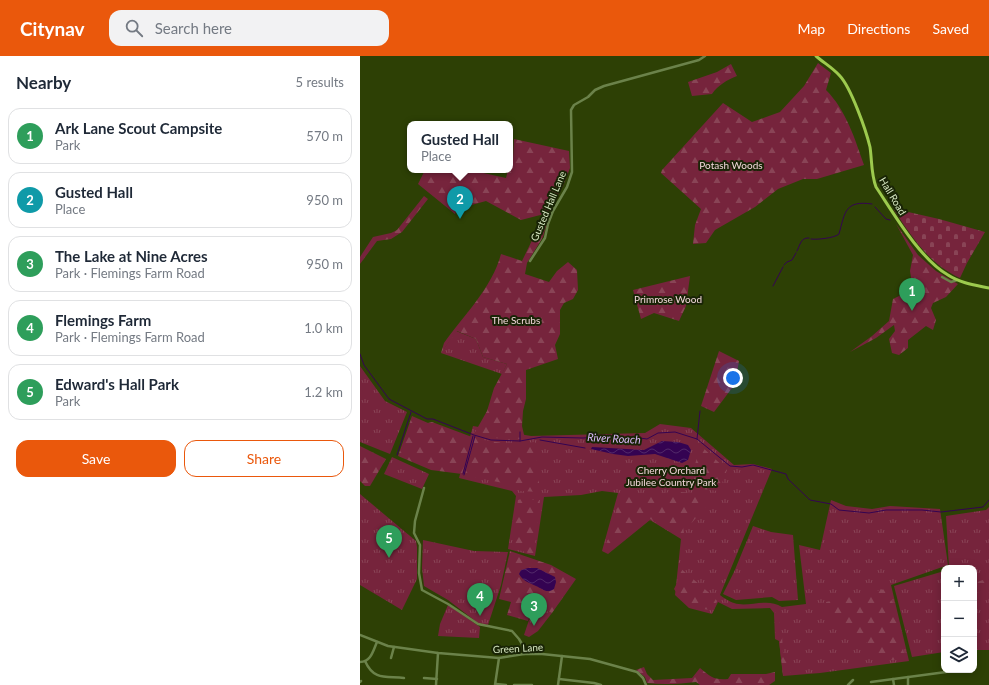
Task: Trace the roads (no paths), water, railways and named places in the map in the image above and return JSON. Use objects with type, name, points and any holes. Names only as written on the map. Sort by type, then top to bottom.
[{"type":"main road","name":"Hall Road","points":[[816,56],[839,75],[848,87],[867,136],[873,179],[876,187],[928,260],[937,268],[957,280],[989,288]]},
{"type":"street","name":"Gusted Hall Lane","points":[[530,261],[545,238],[552,211],[567,188],[570,180],[573,164],[571,110],[574,105],[588,97],[595,90],[604,86],[699,60],[705,56]]},
{"type":"street","points":[[942,277],[951,282],[957,280]]},
{"type":"street","points":[[424,488],[415,522],[414,533],[420,545],[419,573],[422,590],[448,604],[478,624],[512,631],[520,639],[524,654]]},
{"type":"street","name":"Green Lane","points":[[360,635],[394,647],[438,653],[500,658],[524,654],[542,654],[590,659],[636,671],[643,678],[646,685]]},
{"type":"street","points":[[365,662],[370,656],[377,642]]},
{"type":"street","points":[[391,658],[394,647]]},
{"type":"street","points":[[436,685],[438,653]]},
{"type":"street","points":[[558,685],[562,656]]},
{"type":"street","points":[[500,658],[496,684],[506,685]]},
{"type":"street","points":[[360,662],[365,662]]},
{"type":"street","points":[[365,662],[369,670],[375,675],[404,678]]},
{"type":"street","points":[[872,682],[941,673]]},
{"type":"street","points":[[908,677],[908,685]]},
{"type":"street","points":[[424,678],[437,679]]},
{"type":"street","points":[[559,679],[601,685]]},
{"type":"street","points":[[893,679],[894,685]]},
{"type":"street","points":[[514,685],[532,685],[533,680]]},
{"type":"street","points":[[844,685],[848,685],[854,680]]},
{"type":"water","points":[[662,441],[678,442],[688,445],[691,450],[688,460],[682,463],[655,454],[628,456],[591,449],[592,447],[644,450]]},
{"type":"water","points":[[537,568],[555,577],[556,582],[554,589],[549,591],[545,590],[524,580],[519,574],[521,570]]},
{"type":"waterway","points":[[811,239],[834,237],[839,234],[845,214],[851,206],[863,203],[872,204]]},
{"type":"waterway","points":[[875,207],[886,219],[890,220]]},
{"type":"waterway","points":[[797,251],[802,240],[809,238]]},
{"type":"waterway","points":[[784,265],[792,260],[796,253]]},
{"type":"waterway","points":[[773,286],[783,267]]},
{"type":"waterway","name":"River Roach","points":[[360,354],[364,365],[389,399],[427,419],[433,419],[491,440],[520,441],[542,437],[583,438],[613,436],[621,438],[632,437],[647,439],[658,433],[675,432],[697,439],[730,466],[742,467],[753,465],[786,474],[788,479],[810,500],[831,504],[839,510],[869,513],[886,510],[922,510],[941,512],[983,507],[989,500]]},
{"type":"waterway","points":[[697,439],[700,411]]},
{"type":"waterway","points":[[397,455],[411,412]]},
{"type":"waterway","points":[[520,432],[520,441]]},
{"type":"waterway","points":[[463,474],[473,436]]},
{"type":"waterway","points":[[464,475],[475,436]]},
{"type":"waterway","points":[[540,440],[585,448]]},
{"type":"place","name":"Gusted Hall","points":[[460,219]]},
{"type":"place","name":"Ark Lane Scout Campsite","points":[[912,311]]},
{"type":"place","name":"Edward's Hall Park","points":[[389,558]]},
{"type":"place","name":"Flemings Farm","points":[[480,616]]},
{"type":"place","name":"The Lake at Nine Acres","points":[[534,626]]},
{"type":"park label","name":"Potash Woods","points":[[731,165]]},
{"type":"park label","name":"Primrose Wood","points":[[668,299]]},
{"type":"park label","name":"The Scrubs","points":[[516,320]]},
{"type":"park label","name":"Cherry Orchard Jubilee Country Park","points":[[671,476]]}]
